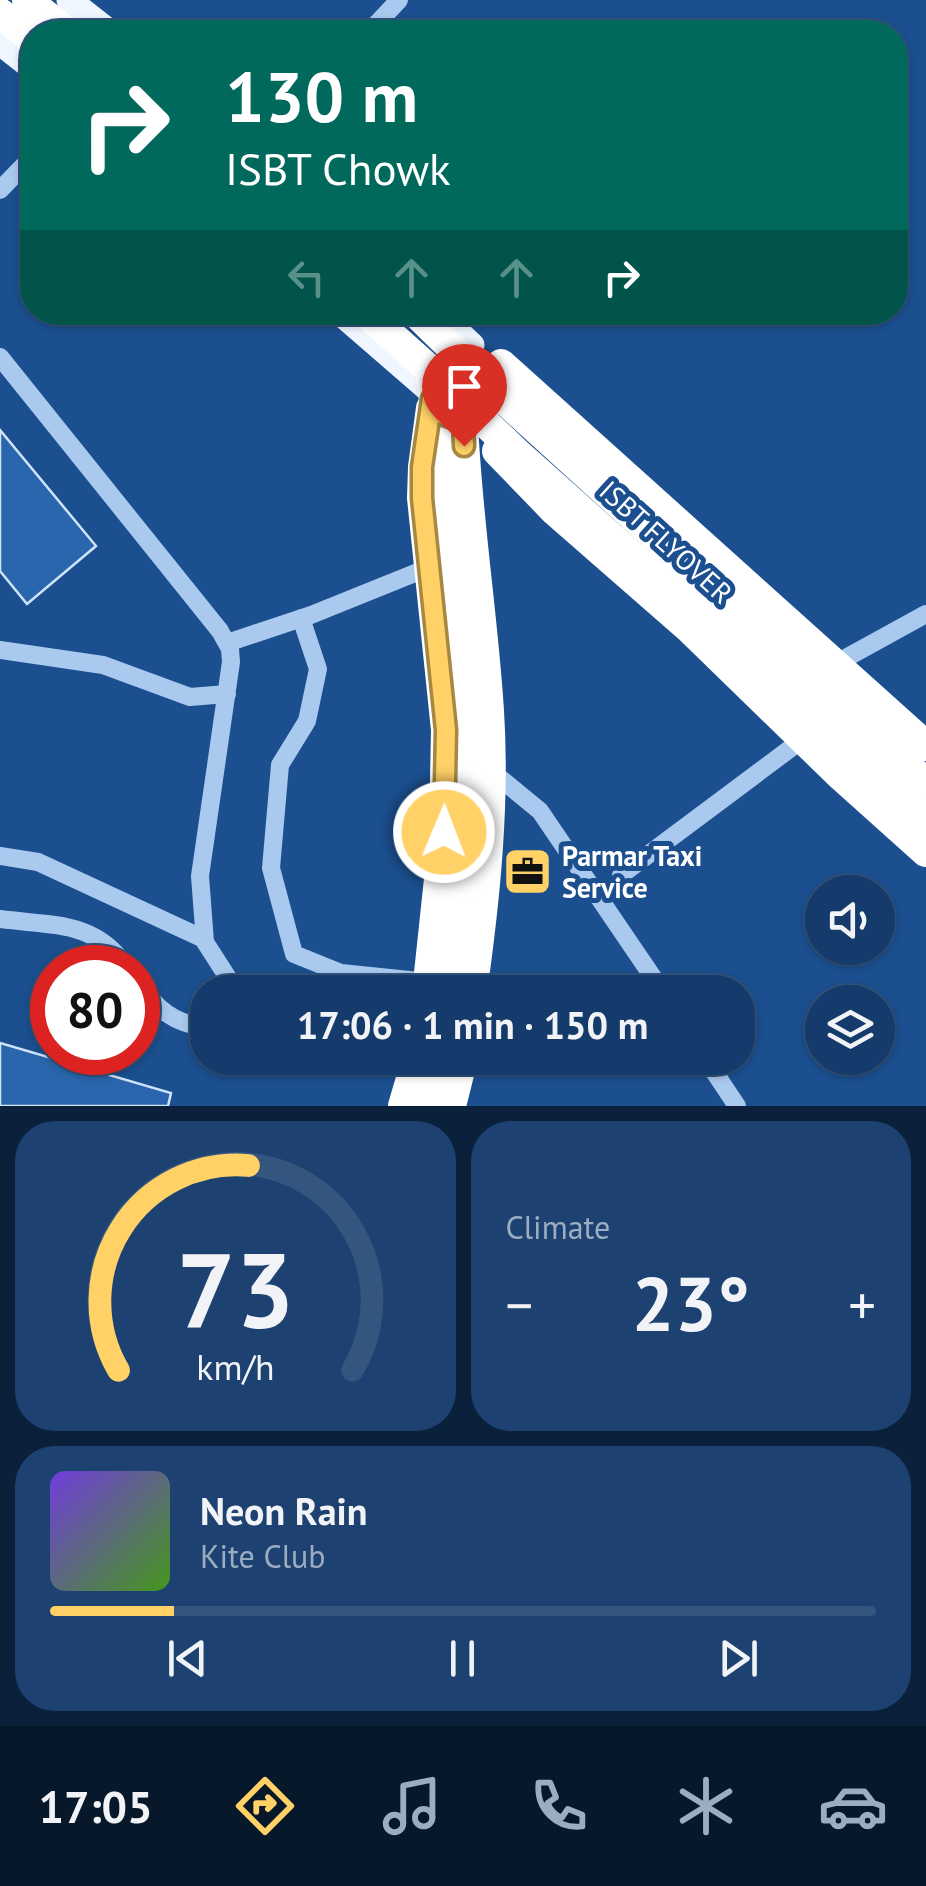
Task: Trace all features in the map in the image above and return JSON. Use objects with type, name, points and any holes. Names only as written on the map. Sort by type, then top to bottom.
[{"type":"highway","points":[[27,0],[52,20]]},
{"type":"highway","points":[[0,13],[20,29]]},
{"type":"highway","name":"ISBT FLYOVER","points":[[376,325],[430,386],[519,455],[926,818]]},
{"type":"highway","name":"ISBT FLYOVER","points":[[428,325],[539,433],[926,783]]},
{"type":"highway","points":[[439,975],[460,900],[466,759],[445,480],[429,378],[440,357],[449,350],[472,345],[494,355],[926,746]]},
{"type":"highway","points":[[467,423],[494,413],[502,402],[506,377],[501,364]]},
{"type":"highway","points":[[430,386],[444,415],[467,423],[555,511],[690,629],[926,852]]},
{"type":"highway","points":[[430,386],[422,467],[446,730],[436,975]]},
{"type":"highway","points":[[467,423],[467,496],[486,666],[490,770],[488,834],[474,975]]},
{"type":"highway","points":[[403,1106],[412,1075]]},
{"type":"highway","points":[[428,1106],[434,1075]]},
{"type":"highway","points":[[451,1106],[459,1075]]},
{"type":"main road","points":[[69,0],[95,20]]},
{"type":"main road","points":[[0,43],[20,59]]},
{"type":"main road","points":[[355,325],[430,386]]},
{"type":"main road","points":[[451,325],[472,345]]},
{"type":"street","points":[[381,20],[400,0]]},
{"type":"street","points":[[0,190],[20,169]]},
{"type":"street","points":[[0,358],[226,642],[231,656],[202,854],[204,939],[223,975]]},
{"type":"street","points":[[226,642],[301,618],[430,566]]},
{"type":"street","points":[[834,664],[926,614]]},
{"type":"street","points":[[301,618],[318,669],[307,722],[280,764],[271,868],[294,954],[353,975]]},
{"type":"street","points":[[0,650],[103,665],[190,697],[226,694]]},
{"type":"street","points":[[621,875],[804,739]]},
{"type":"street","points":[[490,770],[540,810],[652,975]]},
{"type":"street","points":[[0,856],[38,862],[204,939]]},
{"type":"street","points":[[0,919],[84,930],[108,945]]},
{"type":"street","points":[[160,1010],[190,1024]]},
{"type":"street","points":[[717,1075],[737,1106]]},
{"type":"building","points":[[0,430],[96,546],[27,604],[0,571]]},
{"type":"building","points":[[0,1043],[30,1052],[30,1075],[109,1075],[171,1093],[168,1106],[0,1106]]},
{"type":"place","name":"Parmar Taxi Service","points":[[527,872]]},
{"type":"route","points":[[444,832],[446,730],[422,498],[422,467],[432,399],[444,415],[463,422],[464,446]]}]
